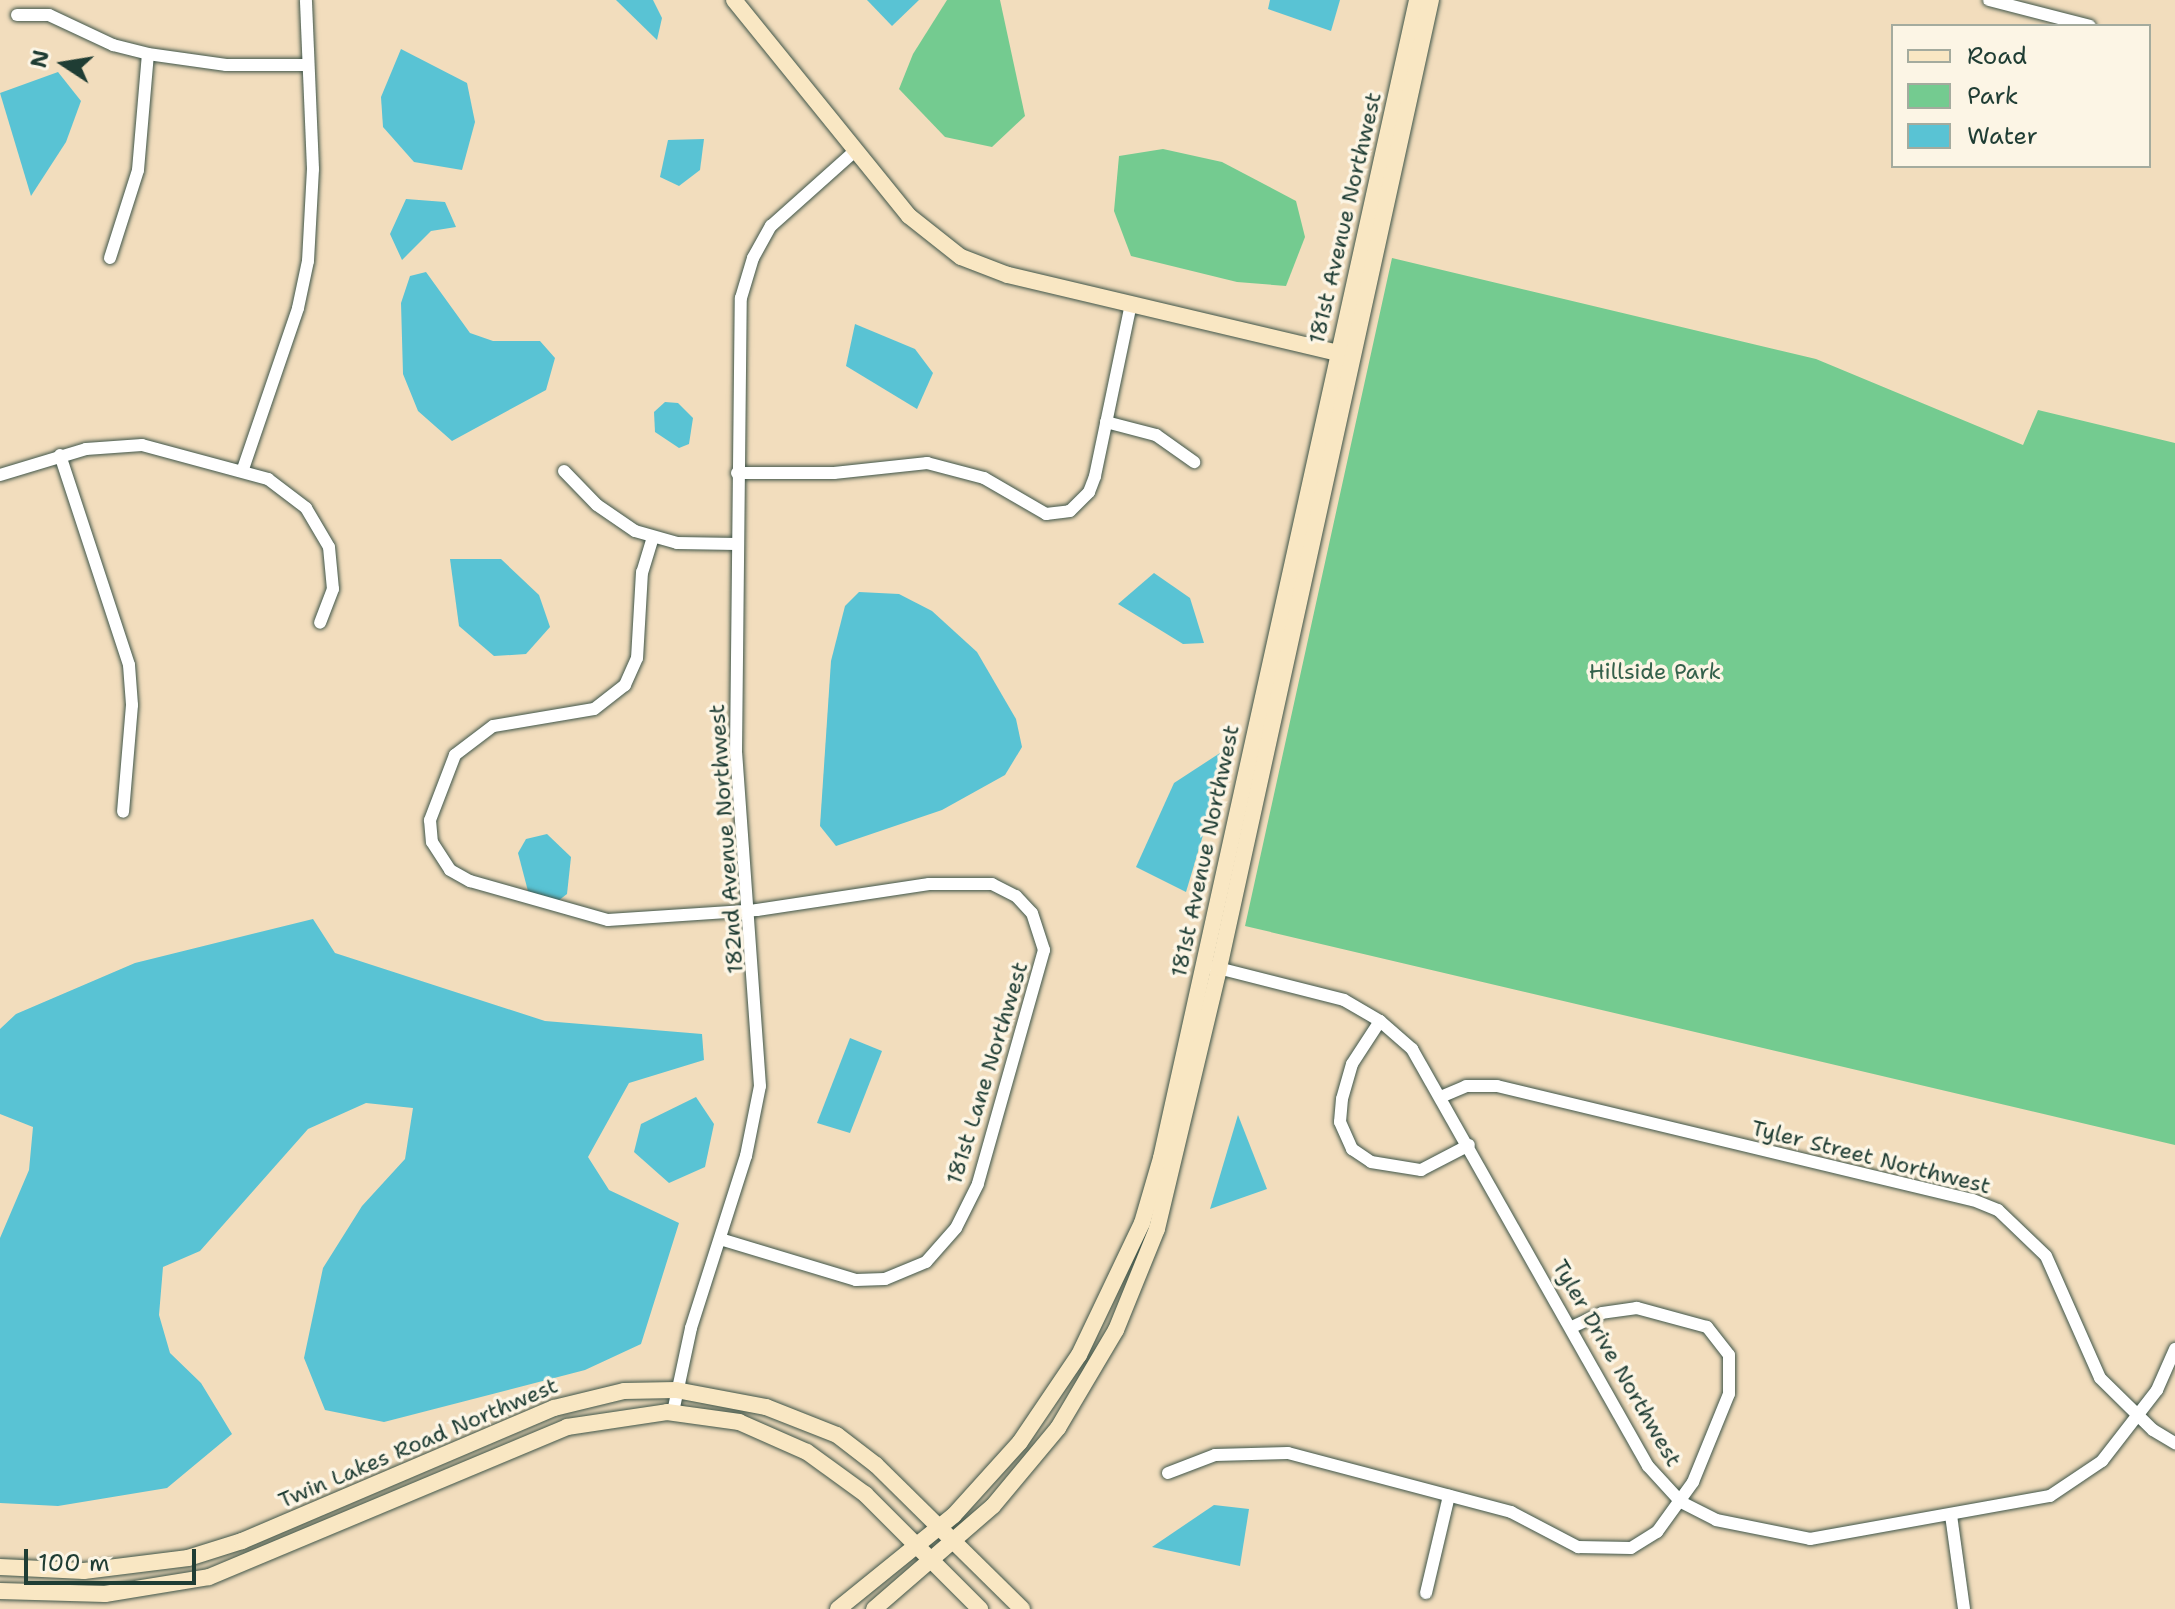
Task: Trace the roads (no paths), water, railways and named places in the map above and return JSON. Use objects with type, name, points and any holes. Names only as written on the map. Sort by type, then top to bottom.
[{"type":"main road","points":[[734,0],[909,216],[961,257],[1008,275],[1345,355]]},
{"type":"main road","name":"181st Avenue Northwest","points":[[874,1609],[955,1542],[1058,1428],[1116,1330],[1157,1229],[1211,966],[1345,355],[1417,0]]},
{"type":"main road","name":"181st Avenue Northwest","points":[[1345,355],[1431,0]]},
{"type":"main road","name":"181st Avenue Northwest","points":[[838,1609],[940,1527],[1041,1415],[1120,1278],[1161,1158],[1211,966]]},
{"type":"main road","name":"Twin Lakes Road Northwest","points":[[0,1567],[110,1570],[188,1558],[242,1541],[554,1408],[624,1391],[676,1390],[766,1407],[837,1435],[876,1465],[1022,1609]]},
{"type":"main road","name":"Twin Lakes Road Northwest","points":[[0,1591],[105,1594],[209,1577],[567,1427],[617,1415],[673,1412],[739,1422],[796,1446],[865,1494],[980,1609]]},
{"type":"street","points":[[243,469],[298,308],[308,261],[313,157],[306,0]]},
{"type":"street","points":[[1989,0],[2082,24]]},
{"type":"street","points":[[17,15],[49,15],[113,45],[148,54],[226,65],[307,65]]},
{"type":"street","points":[[110,258],[138,170],[148,54]]},
{"type":"street","name":"182nd Avenue Northwest","points":[[673,1412],[676,1390],[758,1104],[761,1049],[736,753],[739,324],[746,277],[761,242],[783,213],[855,151]]},
{"type":"street","points":[[737,473],[834,473],[927,463],[966,471],[1034,510],[1059,514],[1070,511],[1089,492],[1131,303]]},
{"type":"street","points":[[1106,422],[1156,435],[1194,462]]},
{"type":"street","points":[[0,475],[60,455],[142,445],[243,469],[294,495],[324,533],[333,560],[333,589],[320,623]]},
{"type":"street","points":[[60,455],[129,665],[132,705],[123,812]]},
{"type":"street","points":[[564,471],[622,523],[653,537],[737,544]]},
{"type":"street","points":[[653,537],[642,572],[637,658],[625,685],[594,709],[493,726],[473,737],[444,775],[430,820],[432,842],[459,876],[594,918],[638,920],[749,910]]},
{"type":"street","name":"181st Lane Northwest","points":[[720,1239],[856,1280],[885,1279],[926,1262],[956,1228],[978,1184],[1044,950],[1032,913],[1016,896],[992,884],[929,884],[749,910]]},
{"type":"street","name":"Tyler Drive Northwest","points":[[1211,966],[1324,993],[1380,1021],[1412,1049],[1443,1096],[1648,1466],[1681,1502],[1716,1520],[1791,1538],[1826,1537],[2028,1501],[2070,1486],[2102,1461],[2137,1416],[2167,1374],[2175,1349]]},
{"type":"street","points":[[1380,1021],[1352,1064],[1342,1099],[1340,1122],[1352,1149],[1371,1162],[1421,1170],[1469,1145]]},
{"type":"street","name":"Tyler Street Northwest","points":[[1443,1096],[1466,1086],[1497,1086],[1973,1200],[1998,1210],[2046,1256],[2087,1356],[2116,1397],[2175,1443]]},
{"type":"street","points":[[1168,1473],[1215,1455],[1269,1451],[1511,1512],[1566,1543],[1605,1552],[1645,1541],[1681,1502],[1729,1394],[1732,1368],[1723,1343],[1695,1322],[1637,1308],[1602,1313],[1572,1327]]},
{"type":"street","points":[[1426,1593],[1449,1496]]},
{"type":"street","points":[[1951,1515],[1964,1609]]},
{"type":"water","points":[[616,0],[653,0],[662,18],[657,40]]},
{"type":"water","points":[[867,0],[919,0],[892,26]]},
{"type":"water","points":[[1270,0],[1340,0],[1331,31],[1268,9]]},
{"type":"water","points":[[401,49],[467,83],[475,122],[462,170],[414,162],[383,127],[381,97]]},
{"type":"water","points":[[58,72],[81,101],[66,142],[31,196],[0,93]]},
{"type":"water","points":[[704,139],[700,170],[679,186],[660,177],[668,140]]},
{"type":"water","points":[[406,199],[445,202],[456,227],[431,231],[402,260],[390,234]]},
{"type":"water","points":[[426,272],[470,333],[493,341],[540,341],[555,358],[546,390],[452,441],[418,411],[403,374],[401,303],[410,276]]},
{"type":"water","points":[[855,324],[915,349],[933,373],[917,409],[846,366]]},
{"type":"water","points":[[665,402],[678,403],[693,418],[689,444],[679,448],[655,432],[654,412]]},
{"type":"water","points":[[450,559],[501,559],[539,595],[550,627],[526,654],[494,656],[459,626]]},
{"type":"water","points":[[1154,573],[1190,598],[1204,643],[1183,644],[1118,604]]},
{"type":"water","points":[[859,592],[899,594],[932,611],[977,652],[1016,719],[1022,747],[1005,775],[942,810],[836,846],[820,826],[831,661],[845,606]]},
{"type":"water","points":[[1220,753],[1216,792],[1186,892],[1136,867],[1174,783]]},
{"type":"water","points":[[547,834],[571,857],[567,894],[554,904],[529,895],[518,853],[526,839]]},
{"type":"water","points":[[313,919],[335,953],[545,1021],[702,1034],[704,1060],[629,1083],[588,1157],[609,1190],[679,1223],[641,1344],[585,1370],[384,1422],[325,1410],[304,1358],[323,1268],[362,1206],[405,1159],[413,1108],[366,1103],[308,1129],[200,1251],[163,1267],[159,1315],[170,1353],[201,1383],[232,1434],[167,1488],[58,1506],[0,1503],[0,1238],[29,1170],[33,1127],[0,1114],[0,1029],[16,1014],[135,963]]},
{"type":"water","points":[[850,1038],[882,1051],[850,1133],[817,1123]]},
{"type":"water","points":[[696,1097],[714,1124],[705,1167],[669,1183],[634,1152],[641,1124]]},
{"type":"water","points":[[1238,1115],[1267,1189],[1210,1209]]},
{"type":"water","points":[[1214,1505],[1249,1509],[1240,1566],[1152,1547]]},
{"type":"park label","name":"Hillside Park","points":[[1655,672]]}]
